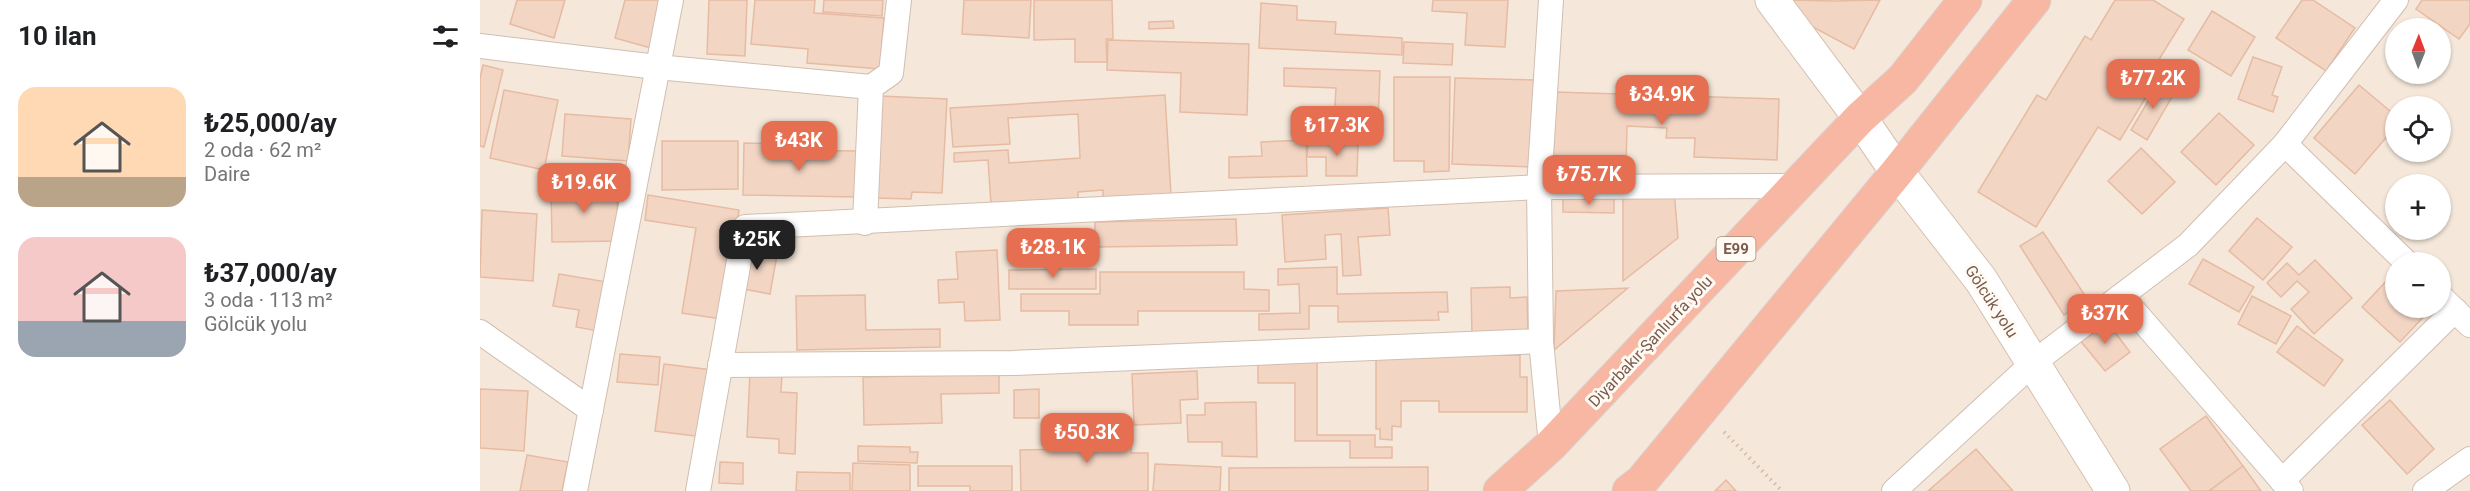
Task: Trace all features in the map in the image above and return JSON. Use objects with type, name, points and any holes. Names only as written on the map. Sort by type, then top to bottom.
[{"type":"highway","name":"Diyarbakır-Şanlıurfa yolu","points":[[1500,491],[1551,446],[1860,118],[1903,79],[1965,0]]},
{"type":"highway","points":[[1629,491],[1642,481],[1897,172],[2034,0]]},
{"type":"main road","name":"Gölcük yolu","points":[[1777,3],[1897,172],[1981,280],[2113,491]]},
{"type":"street","points":[[575,491],[671,0]]},
{"type":"street","points":[[480,46],[657,67],[871,87],[891,73],[899,0]]},
{"type":"street","points":[[1551,0],[1539,187],[1541,341],[1551,446]]},
{"type":"street","points":[[1894,491],[2033,363],[2188,245],[2285,144],[2396,0]]},
{"type":"street","points":[[866,223],[871,87]]},
{"type":"street","points":[[2285,144],[2396,252]]},
{"type":"street","points":[[698,491],[745,227],[866,223],[1539,187],[1796,186]]},
{"type":"street","points":[[2121,296],[2286,486],[2455,310]]},
{"type":"street","points":[[480,332],[591,410]]},
{"type":"street","points":[[720,365],[1013,363],[1541,341]]},
{"type":"street","points":[[2425,491],[2470,459]]},
{"type":"path","points":[[1701,409],[1782,491]]},
{"type":"shaded area","points":[[480,0],[2470,0],[2470,491],[480,491]]},
{"type":"building","points":[[517,0],[565,0],[554,38],[510,24]]},
{"type":"building","points":[[625,0],[664,0],[651,48],[615,38]]},
{"type":"building","points":[[709,0],[747,0],[745,56],[707,54]]},
{"type":"building","points":[[755,0],[815,0],[814,13],[884,18],[880,69],[807,63],[808,49],[751,44]]},
{"type":"building","points":[[824,0],[883,0],[882,16],[823,12]]},
{"type":"building","points":[[964,0],[1031,0],[1029,38],[962,34]]},
{"type":"building","points":[[1034,0],[1112,0],[1113,39],[1106,39],[1107,62],[1075,62],[1075,39],[1034,40]]},
{"type":"building","points":[[1433,0],[1508,0],[1505,47],[1465,45],[1467,13],[1432,11]]},
{"type":"building","points":[[1789,0],[1880,0],[1854,49],[1783,11]]},
{"type":"building","points":[[2115,0],[2153,0],[2184,19],[2150,74],[2157,79],[2120,140],[2098,127],[2036,227],[1978,192],[2037,95],[2046,100],[2085,36],[2091,40]]},
{"type":"building","points":[[2302,0],[2313,0],[2355,28],[2326,71],[2276,38]]},
{"type":"building","points":[[2422,0],[2470,0],[2470,24],[2459,39],[2451,33],[2451,18],[2429,18],[2416,9]]},
{"type":"building","points":[[1261,3],[1297,6],[1297,20],[1336,22],[1335,34],[1402,38],[1402,55],[1259,48]]},
{"type":"building","points":[[2212,11],[2255,37],[2231,76],[2188,50]]},
{"type":"building","points":[[1173,21],[1174,28],[1149,29],[1149,22]]},
{"type":"building","points":[[1108,40],[1249,44],[1247,115],[1180,112],[1181,73],[1107,70]]},
{"type":"building","points":[[1404,42],[1453,44],[1452,65],[1403,63]]},
{"type":"building","points":[[2253,57],[2282,67],[2272,95],[2278,97],[2273,112],[2238,99]]},
{"type":"building","points":[[483,65],[503,70],[484,147],[480,146],[480,78]]},
{"type":"building","points":[[1284,68],[1380,71],[1378,123],[1334,121],[1336,88],[1284,86]]},
{"type":"building","points":[[1394,77],[1450,77],[1449,171],[1424,172],[1424,161],[1394,161]]},
{"type":"building","points":[[1455,78],[1536,80],[1533,167],[1452,164]]},
{"type":"building","points":[[2160,81],[2176,90],[2147,140],[2131,130]]},
{"type":"building","points":[[2359,85],[2385,107],[2385,139],[2355,174],[2314,138]]},
{"type":"building","points":[[504,90],[558,100],[544,170],[490,158]]},
{"type":"building","points":[[1555,92],[1779,99],[1777,160],[1694,157],[1695,138],[1666,138],[1667,128],[1627,126],[1626,168],[1553,165]]},
{"type":"building","points":[[1165,95],[1171,195],[1103,199],[1103,190],[1078,192],[1078,199],[991,204],[988,160],[954,162],[954,153],[1008,150],[1009,163],[1080,158],[1078,114],[1008,118],[1010,144],[953,147],[950,108]]},
{"type":"building","points":[[880,96],[947,99],[942,193],[912,192],[911,199],[875,198]]},
{"type":"building","points":[[2219,113],[2254,145],[2216,185],[2181,152]]},
{"type":"building","points":[[565,114],[631,119],[628,161],[562,156]]},
{"type":"building","points":[[1306,140],[1307,176],[1229,178],[1229,157],[1262,156],[1261,142]]},
{"type":"building","points":[[662,141],[738,141],[738,189],[662,190]]},
{"type":"building","points":[[1308,142],[1358,142],[1357,176],[1326,176],[1326,157],[1307,157]]},
{"type":"building","points":[[744,143],[778,144],[778,150],[857,151],[856,197],[743,195]]},
{"type":"building","points":[[2141,148],[2175,182],[2142,214],[2108,181]]},
{"type":"building","points":[[617,186],[618,241],[552,242],[551,187]]},
{"type":"building","points":[[1674,190],[1678,238],[1623,281],[1623,191]]},
{"type":"building","points":[[648,195],[739,210],[721,319],[682,313],[696,228],[645,220]]},
{"type":"building","points":[[1563,199],[1614,199],[1614,213],[1563,212]]},
{"type":"building","points":[[1388,208],[1390,235],[1358,237],[1361,275],[1343,276],[1341,234],[1325,235],[1326,259],[1285,262],[1282,215]]},
{"type":"building","points":[[482,210],[537,214],[533,281],[480,277]]},
{"type":"building","points":[[2257,218],[2292,247],[2263,280],[2229,251]]},
{"type":"building","points":[[1236,219],[1237,245],[1095,247],[1095,222]]},
{"type":"building","points":[[2043,232],[2088,300],[2064,315],[2020,246]]},
{"type":"building","points":[[744,249],[777,255],[770,294],[738,288]]},
{"type":"building","points":[[997,250],[1000,320],[965,321],[964,302],[939,303],[938,280],[958,279],[956,252]]},
{"type":"building","points":[[2203,259],[2254,287],[2239,312],[2189,284]]},
{"type":"building","points":[[2315,260],[2352,298],[2314,334],[2291,309],[2309,292],[2297,281],[2281,297],[2267,283],[2287,263],[2299,275]]},
{"type":"building","points":[[1337,267],[1337,294],[1447,292],[1448,312],[1438,312],[1439,320],[1338,322],[1338,306],[1309,306],[1309,329],[1259,330],[1259,314],[1300,313],[1299,284],[1278,285],[1278,269]]},
{"type":"building","points":[[1096,269],[1096,289],[1009,289],[1009,270]]},
{"type":"building","points":[[1100,272],[1244,272],[1244,289],[1269,290],[1269,311],[1138,311],[1138,325],[1069,325],[1069,311],[1021,311],[1021,294],[1100,294]]},
{"type":"building","points":[[559,274],[607,282],[598,331],[576,327],[579,310],[553,306]]},
{"type":"building","points":[[2385,282],[2385,318],[2422,318],[2400,342],[2362,307]]},
{"type":"building","points":[[1510,287],[1510,298],[1527,297],[1528,333],[1472,334],[1471,288]]},
{"type":"building","points":[[1628,288],[1554,350],[1556,291]]},
{"type":"building","points":[[865,295],[866,330],[940,329],[940,347],[797,350],[796,296]]},
{"type":"building","points":[[2252,296],[2291,316],[2276,344],[2238,324]]},
{"type":"building","points":[[2105,319],[2130,352],[2105,371],[2079,339]]},
{"type":"building","points":[[2297,326],[2343,360],[2324,386],[2277,352]]},
{"type":"building","points":[[620,354],[660,357],[658,385],[617,382]]},
{"type":"building","points":[[1520,355],[1520,377],[1527,377],[1527,412],[1439,412],[1439,401],[1401,401],[1401,427],[1392,426],[1392,440],[1380,439],[1380,429],[1376,429],[1376,356]]},
{"type":"building","points":[[1258,362],[1317,362],[1317,435],[1375,435],[1375,447],[1392,447],[1392,458],[1350,458],[1350,441],[1295,441],[1295,383],[1258,383]]},
{"type":"building","points":[[664,364],[712,370],[703,437],[655,431]]},
{"type":"building","points":[[1197,371],[1198,399],[1180,400],[1181,423],[1134,425],[1132,374]]},
{"type":"building","points":[[750,372],[782,373],[781,392],[797,393],[795,454],[779,453],[779,439],[747,437]]},
{"type":"building","points":[[999,374],[999,393],[941,394],[942,423],[864,425],[863,377]]},
{"type":"building","points":[[480,389],[528,391],[524,451],[480,448]]},
{"type":"building","points":[[1039,389],[1039,418],[1014,418],[1014,390]]},
{"type":"building","points":[[2390,400],[2434,449],[2407,474],[2362,425]]},
{"type":"building","points":[[1256,402],[1257,457],[1222,456],[1222,442],[1188,442],[1187,415],[1205,415],[1205,403]]},
{"type":"building","points":[[2206,416],[2243,466],[2209,491],[2191,491],[2160,449]]},
{"type":"building","points":[[1131,429],[1131,453],[1148,453],[1148,491],[1021,491],[1020,450],[1065,449],[1065,430]]},
{"type":"building","points":[[858,446],[910,447],[910,452],[918,452],[917,463],[858,461]]},
{"type":"building","points":[[1976,449],[2013,491],[1928,491]]},
{"type":"building","points":[[527,455],[568,462],[562,491],[520,491]]},
{"type":"building","points":[[720,462],[743,463],[743,484],[719,483]]},
{"type":"building","points":[[853,463],[910,465],[910,491],[852,491]]},
{"type":"building","points":[[1155,464],[1221,467],[1220,491],[1153,491]]},
{"type":"building","points":[[918,466],[1012,466],[1012,491],[970,491],[970,486],[918,486]]},
{"type":"building","points":[[2243,466],[2261,491],[2209,491]]},
{"type":"building","points":[[1428,467],[1428,491],[1229,491],[1229,468]]},
{"type":"building","points":[[797,472],[850,473],[850,491],[796,491]]},
{"type":"building","points":[[1726,480],[1736,491],[1715,491]]}]
